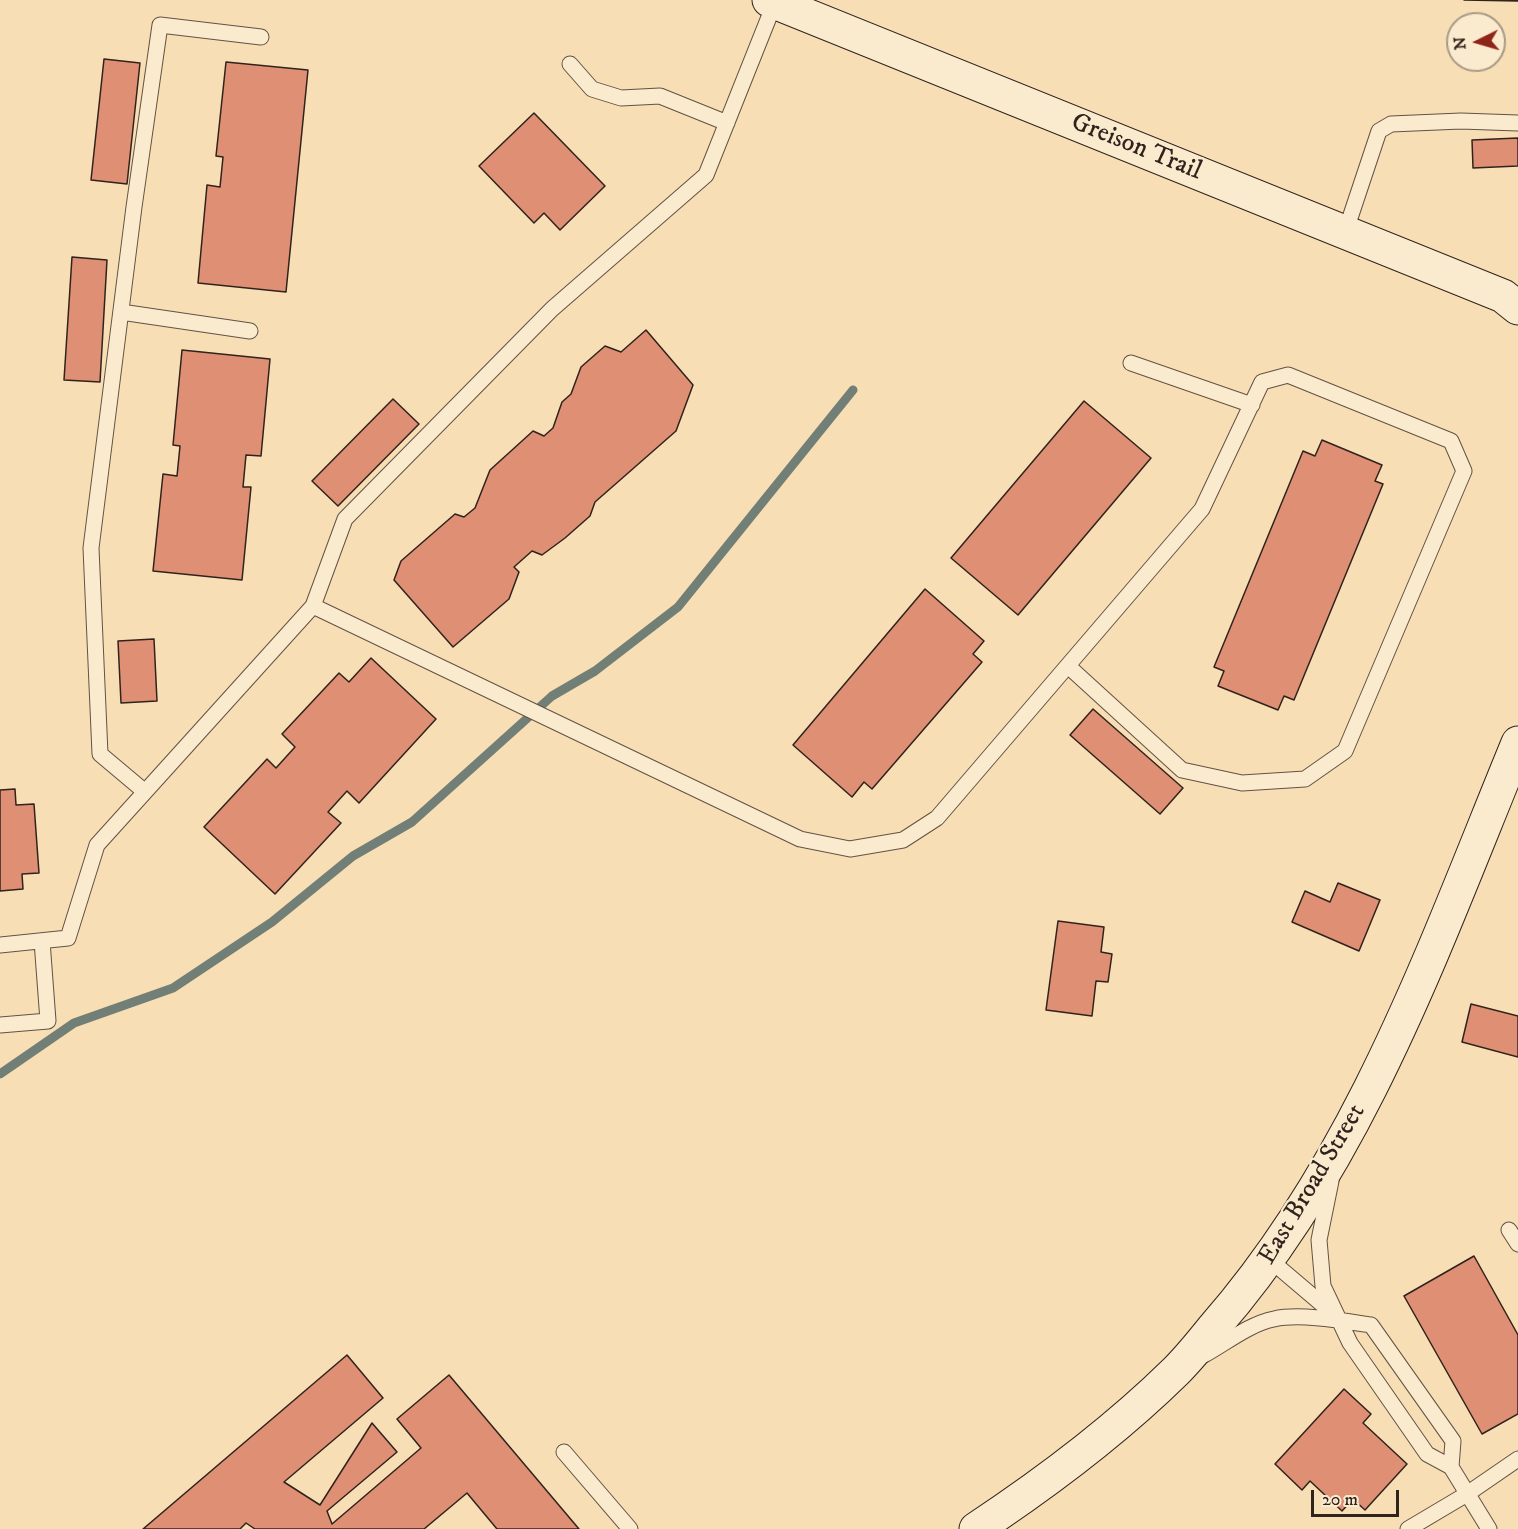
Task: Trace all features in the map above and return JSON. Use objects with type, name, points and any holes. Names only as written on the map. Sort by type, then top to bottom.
[{"type":"street","name":"Greison Trail","points":[[772,1],[1513,300]]},
{"type":"street","name":"East Broad Street","points":[[976,1529],[1025,1497],[1092,1447],[1176,1371],[1233,1306],[1269,1260],[1350,1130],[1400,1030],[1518,743]]},
{"type":"lane","points":[[0,945],[68,938],[96,845],[313,606],[345,519],[552,309],[706,175],[772,1]]},
{"type":"lane","points":[[144,791],[100,753],[91,548],[160,25],[261,37]]},
{"type":"lane","points":[[570,64],[592,89],[621,98],[660,96],[727,123]]},
{"type":"lane","points":[[1345,233],[1379,131],[1391,124],[1461,121],[1518,123]]},
{"type":"lane","points":[[121,312],[250,331]]},
{"type":"lane","points":[[1131,363],[1252,405]]},
{"type":"lane","points":[[313,606],[800,839],[850,849],[903,840],[937,818],[1202,509],[1262,382],[1288,375],[1450,441],[1464,471],[1345,751],[1305,780],[1242,783],[1182,770],[1068,666]]},
{"type":"lane","points":[[0,1025],[48,1021],[42,941]]},
{"type":"lane","points":[[1337,1151],[1319,1240],[1323,1286],[1350,1343],[1427,1454],[1451,1467],[1489,1529]]},
{"type":"lane","points":[[1509,1230],[1518,1244]]},
{"type":"lane","points":[[1269,1260],[1341,1321]]},
{"type":"lane","points":[[1176,1371],[1254,1327],[1275,1319],[1303,1318],[1371,1325],[1453,1441],[1451,1467]]},
{"type":"lane","points":[[564,1452],[630,1529]]},
{"type":"lane","points":[[1408,1529],[1467,1494],[1518,1459]]},
{"type":"building","points":[[1464,0],[1518,0],[1518,1]]},
{"type":"building","points":[[104,59],[140,63],[127,184],[91,180]]},
{"type":"building","points":[[226,62],[308,70],[286,292],[198,283],[207,185],[220,187],[223,157],[216,156]]},
{"type":"building","points":[[534,113],[605,186],[560,230],[544,213],[534,223],[479,166]]},
{"type":"building","points":[[1518,138],[1518,166],[1473,168],[1472,140]]},
{"type":"building","points":[[72,257],[107,260],[100,382],[64,380]]},
{"type":"building","points":[[646,330],[693,385],[676,431],[595,502],[590,516],[565,538],[542,555],[532,551],[514,567],[519,572],[509,599],[453,647],[394,580],[401,561],[455,514],[464,517],[475,508],[490,470],[533,431],[544,436],[553,428],[562,402],[571,394],[581,367],[605,346],[621,352]]},
{"type":"building","points":[[182,350],[270,359],[261,456],[246,455],[243,487],[251,487],[242,580],[153,571],[163,474],[177,476],[180,446],[173,445]]},
{"type":"building","points":[[393,399],[419,424],[338,506],[312,481]]},
{"type":"building","points":[[1084,401],[1151,458],[1018,615],[951,558]]},
{"type":"building","points":[[1322,440],[1382,465],[1375,481],[1383,484],[1294,700],[1284,696],[1278,710],[1218,686],[1224,671],[1214,667],[1303,451],[1315,456]]},
{"type":"building","points":[[925,589],[984,641],[973,654],[982,662],[872,789],[864,782],[852,797],[793,745]]},
{"type":"building","points":[[154,639],[157,701],[121,703],[118,641]]},
{"type":"building","points":[[371,658],[436,719],[359,803],[347,791],[328,812],[341,823],[275,894],[204,827],[267,759],[276,768],[295,747],[282,734],[339,673],[349,682]]},
{"type":"building","points":[[1093,709],[1183,788],[1160,814],[1070,735]]},
{"type":"building","points":[[15,789],[16,805],[34,804],[39,873],[22,874],[23,889],[0,891],[0,790]]},
{"type":"building","points":[[1338,883],[1380,900],[1359,951],[1292,922],[1305,891],[1330,902]]},
{"type":"building","points":[[1058,921],[1104,927],[1101,952],[1112,954],[1108,982],[1096,981],[1092,1016],[1046,1010]]},
{"type":"building","points":[[1471,1004],[1518,1016],[1518,1057],[1462,1042]]},
{"type":"building","points":[[1474,1256],[1518,1335],[1518,1414],[1482,1434],[1404,1296]]},
{"type":"building","points":[[347,1355],[383,1398],[284,1482],[320,1505],[372,1423],[397,1452],[327,1511],[332,1524],[421,1448],[397,1419],[449,1375],[579,1529],[497,1529],[467,1493],[424,1529],[255,1529],[246,1523],[240,1529],[143,1529]]},
{"type":"building","points":[[1344,1389],[1371,1414],[1363,1423],[1407,1464],[1365,1510],[1353,1499],[1342,1511],[1310,1481],[1302,1490],[1275,1464]]},
{"type":"waterway","points":[[0,1074],[74,1023],[173,988],[272,922],[353,856],[412,822],[552,696],[595,671],[678,607],[853,390]]}]
